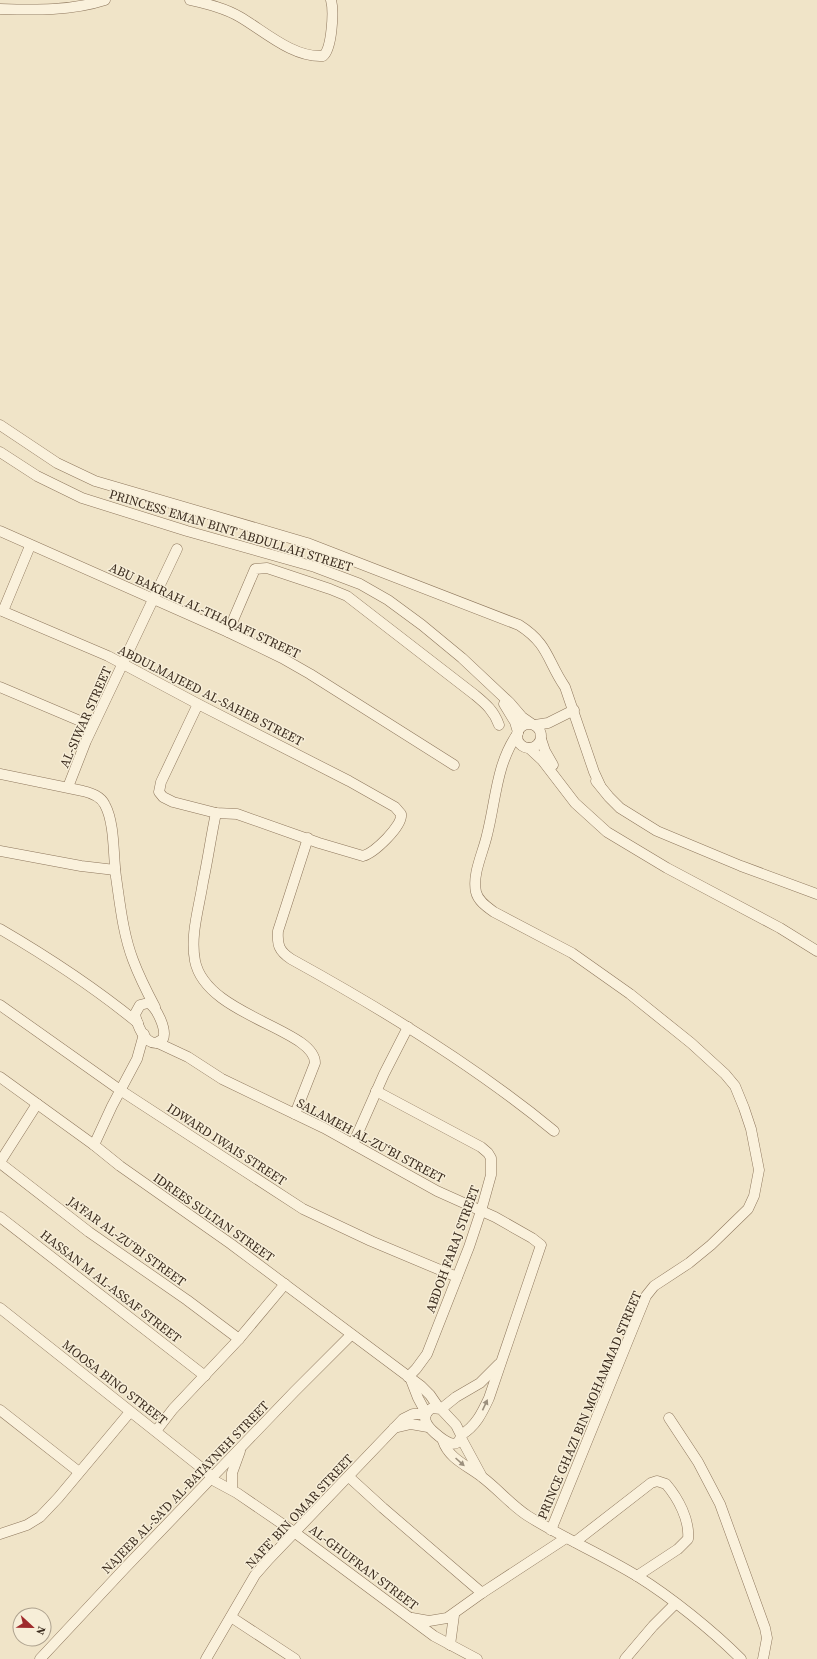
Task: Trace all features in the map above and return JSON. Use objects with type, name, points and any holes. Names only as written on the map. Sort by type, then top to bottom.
[{"type":"street","points":[[0,9],[63,8],[80,6],[105,0]]},
{"type":"street","points":[[190,0],[217,7],[239,16],[277,42],[317,57],[322,56],[327,50],[332,22],[331,0]]},
{"type":"street","points":[[0,425],[57,463],[95,481],[312,545],[519,625],[536,638],[543,646],[566,689],[572,714],[600,785],[620,808],[657,831],[741,866],[817,894]]},
{"type":"street","name":"PRINCESS EMAN BINT ABDULLAH STREET","points":[[0,452],[37,476],[82,498],[187,531],[320,569],[360,584],[388,600],[422,625],[462,658],[525,720],[534,725]]},
{"type":"street","name":"ABU BAKRAH AL-THAQAFI STREET","points":[[0,531],[30,546],[228,632],[310,674],[454,765]]},
{"type":"street","points":[[2,610],[30,546]]},
{"type":"street","name":"AL-SIWAR STREET","points":[[68,787],[92,726],[177,549]]},
{"type":"street","points":[[228,632],[255,569],[267,568],[330,589],[347,596],[475,695],[491,708],[499,724]]},
{"type":"street","name":"ABDULMAJEED AL-SAHEB STREET","points":[[2,610],[123,664],[349,781],[395,807],[402,816],[392,832],[368,855],[358,855],[308,838]]},
{"type":"street","points":[[0,687],[92,726]]},
{"type":"street","name":"PRINCESS EMAN BINT ABDULLAH STREET","points":[[499,695],[515,722],[518,733]]},
{"type":"street","points":[[198,704],[161,782],[159,792],[163,797],[172,802],[216,813],[237,814],[308,838],[278,931],[277,940],[280,951],[291,959],[374,1005],[408,1027],[506,1094],[554,1131]]},
{"type":"street","points":[[498,780],[506,753],[522,726],[548,723],[572,714]]},
{"type":"street","points":[[498,780],[510,756],[518,750],[537,745],[550,727],[572,714]]},
{"type":"street","points":[[534,725],[540,730],[541,738],[548,757],[567,788],[613,834]]},
{"type":"street","points":[[518,733],[519,740],[542,760],[575,803],[605,830],[661,865],[780,928],[817,951]]},
{"type":"street","points":[[0,774],[68,787],[93,794],[101,799],[105,804],[110,820],[115,870],[125,930],[133,960],[164,1030],[164,1036],[137,1059]]},
{"type":"street","name":"PRINCE GHAZI BIN MOHAMMAD STREET","points":[[498,780],[488,834],[475,879],[475,891],[477,897],[484,905],[494,912],[572,953],[600,972],[691,1043],[720,1069],[735,1086],[744,1108],[751,1129],[759,1170],[754,1196],[748,1209],[689,1264],[654,1286],[646,1296],[551,1530]]},
{"type":"street","points":[[216,813],[195,926],[193,950],[197,968],[208,987],[226,1002],[295,1038],[313,1052],[316,1063],[295,1114]]},
{"type":"street","points":[[0,850],[81,866],[115,870]]},
{"type":"street","points":[[0,924],[22,942]]},
{"type":"street","points":[[0,929],[22,942],[118,1007],[138,1023]]},
{"type":"street","points":[[138,1023],[135,1014],[139,1006],[142,982]]},
{"type":"street","points":[[118,1007],[130,1008],[148,1003],[155,1007]]},
{"type":"street","name":"IDWARD IWAIS STREET","points":[[0,1005],[120,1090],[303,1209],[370,1241],[457,1277]]},
{"type":"street","name":"SALAMEH AL-ZU‘BI STREET","points":[[138,1023],[148,1040],[188,1057],[222,1079],[353,1144],[437,1191],[482,1211],[532,1238],[541,1245],[500,1362]]},
{"type":"street","points":[[353,1144],[376,1091],[408,1027]]},
{"type":"street","name":"SALAMEH AL-ZU‘BI STREET","points":[[164,1030],[188,1057]]},
{"type":"street","points":[[94,1145],[120,1090],[137,1059],[144,1034]]},
{"type":"street","name":"IDREES SULTAN STREET","points":[[0,1077],[94,1145],[120,1166],[285,1284],[410,1378],[430,1395],[456,1425],[461,1436]]},
{"type":"street","name":"ABDOH FARAJ STREET","points":[[376,1091],[481,1147],[488,1153],[492,1164],[491,1175],[482,1211],[457,1277],[427,1354],[410,1378]]},
{"type":"street","points":[[0,1162],[37,1104]]},
{"type":"street","name":"JA‘FAR AL-ZU‘BI STREET","points":[[0,1162],[89,1232],[181,1296],[239,1339]]},
{"type":"street","name":"HASSAN M AL-ASSAF STREET","points":[[0,1216],[205,1376]]},
{"type":"street","points":[[156,1430],[173,1409],[239,1339],[285,1284]]},
{"type":"street","name":"MOOSA BINO STREET","points":[[0,1308],[130,1412],[156,1430],[213,1477]]},
{"type":"street","name":"NAJEEB AL-SA'D AL-BATAYNEH STREET","points":[[40,1659],[242,1446],[351,1335]]},
{"type":"street","points":[[443,1441],[454,1444],[471,1428],[483,1411],[489,1398],[500,1362]]},
{"type":"street","name":"NAFE' BIN OMAR STREET","points":[[206,1659],[255,1575],[294,1532],[349,1477],[394,1428],[409,1416],[426,1413],[432,1408],[440,1408],[480,1383],[500,1362]]},
{"type":"street","points":[[410,1378],[426,1413],[425,1421],[428,1427],[443,1441],[462,1465],[482,1477],[512,1504],[551,1530],[637,1576],[676,1604],[734,1657]]},
{"type":"street","points":[[0,1410],[79,1472]]},
{"type":"street","points":[[0,1534],[27,1525],[40,1517],[58,1498],[130,1412]]},
{"type":"street","points":[[669,1418],[698,1462],[720,1504],[765,1628],[767,1638],[763,1659]]},
{"type":"street","points":[[394,1428],[411,1424],[428,1427]]},
{"type":"street","points":[[461,1436],[482,1477]]},
{"type":"street","points":[[235,1490],[232,1473],[242,1446]]},
{"type":"street","name":"AL-GHUFRAN STREET","points":[[213,1477],[235,1490],[294,1532],[434,1636],[476,1659]]},
{"type":"street","points":[[349,1477],[482,1593]]},
{"type":"street","points":[[408,1617],[435,1621],[454,1614],[482,1593],[570,1540],[651,1483],[657,1481],[666,1484],[678,1503],[687,1523],[688,1539],[678,1549],[637,1576]]},
{"type":"street","points":[[625,1659],[653,1626],[676,1604]]},
{"type":"street","points":[[450,1645],[454,1614]]},
{"type":"street","points":[[231,1617],[295,1659]]}]
